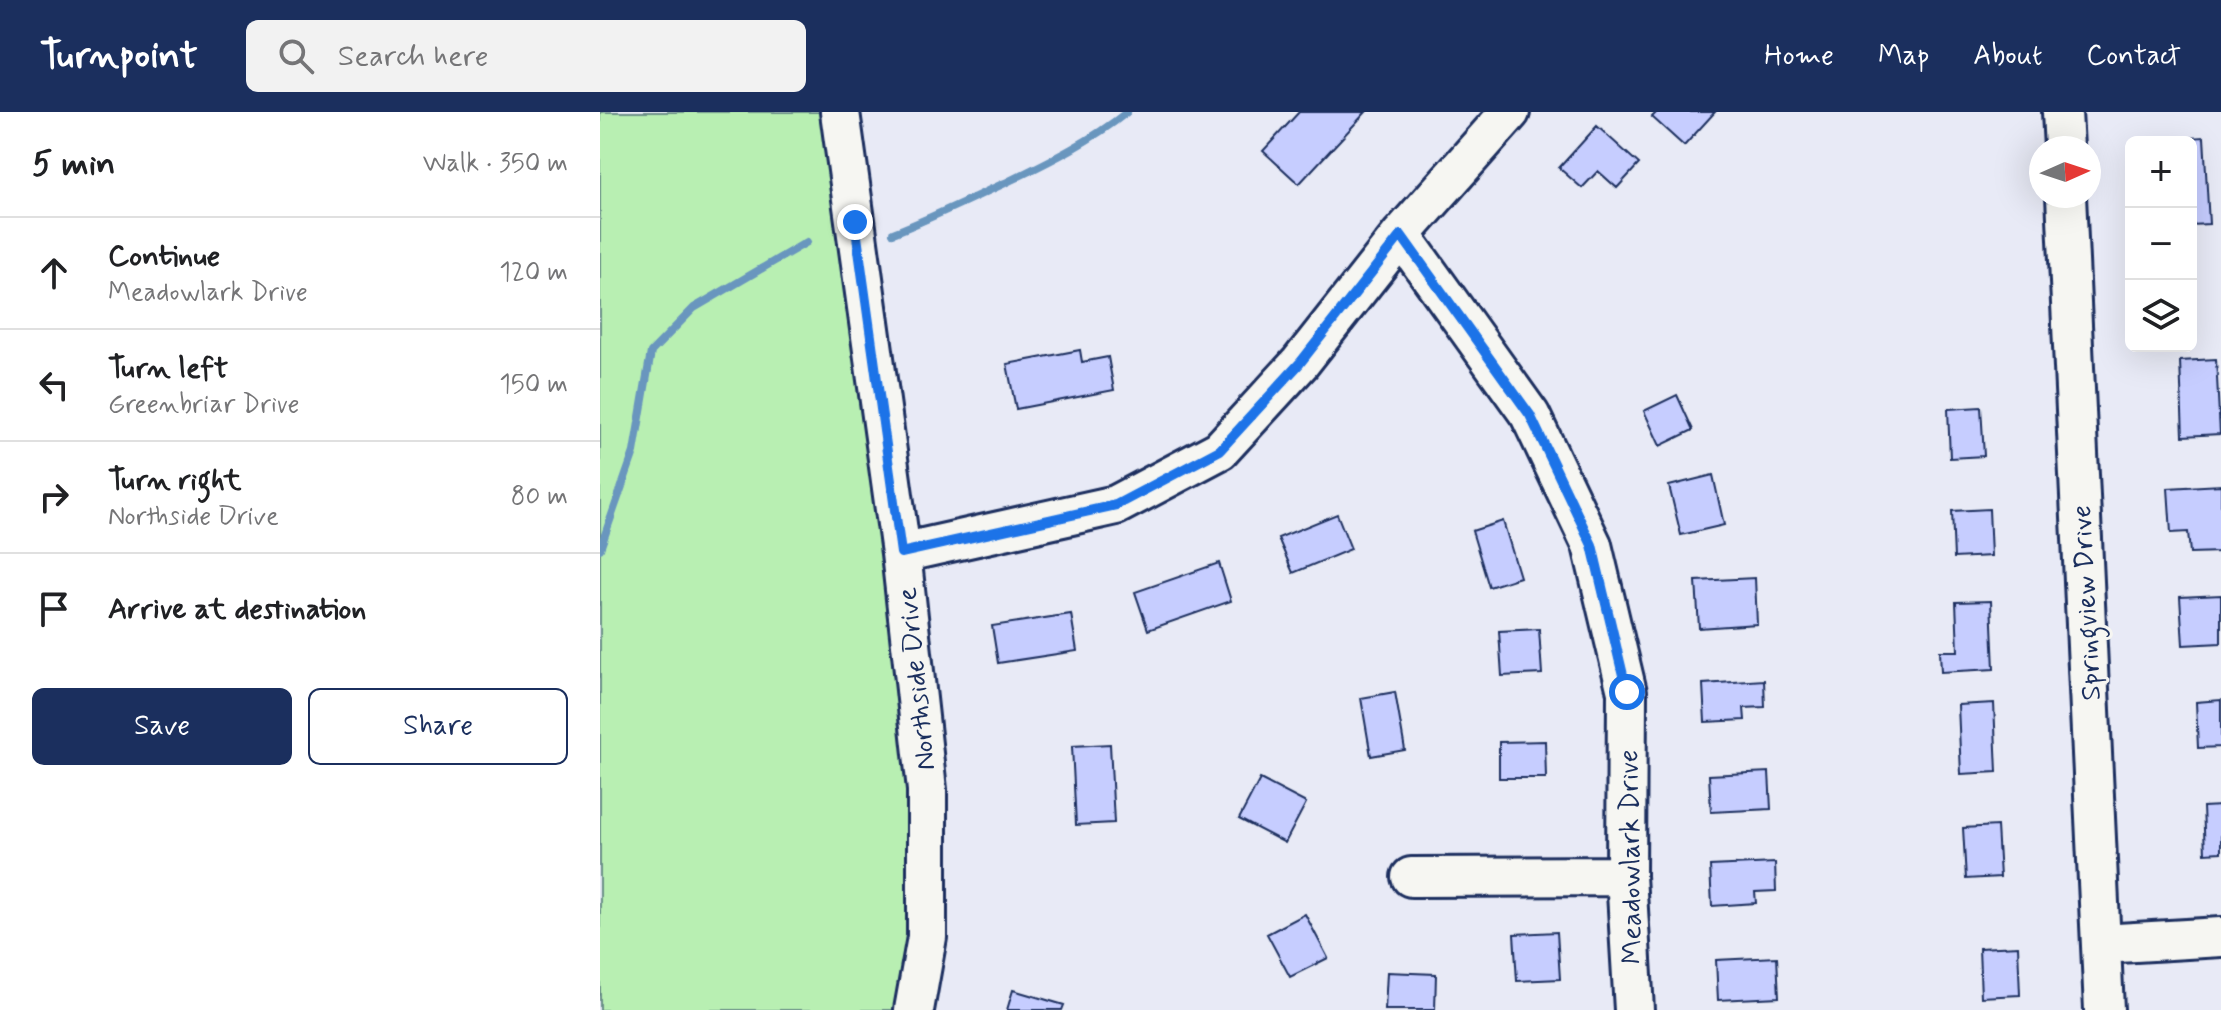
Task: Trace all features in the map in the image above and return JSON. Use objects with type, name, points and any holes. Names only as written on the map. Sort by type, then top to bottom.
[{"type":"street","name":"Northside Drive","points":[[840,112],[901,553],[927,790],[927,937],[914,1010]]},
{"type":"street","points":[[901,553],[1116,505],[1220,450],[1300,363],[1401,235],[1510,112]]},
{"type":"street","points":[[2062,112],[2063,136]]},
{"type":"street","name":"Springview Drive","points":[[2067,208],[2104,1010]]},
{"type":"street","name":"Meadowlark Drive","points":[[1401,235],[1530,415],[1592,545],[1627,692],[1626,876],[1634,1010]]},
{"type":"street","points":[[1411,877],[1626,876]]},
{"type":"street","points":[[2101,944],[2221,937]]},
{"type":"green space","points":[[600,112],[826,112],[928,929],[908,1010],[600,1010]]},
{"type":"building","points":[[1299,112],[1366,112],[1299,184],[1263,151]]},
{"type":"building","points":[[1657,112],[1715,112],[1684,146],[1652,117]]},
{"type":"building","points":[[1597,126],[1639,164],[1617,188],[1598,171],[1582,188],[1559,168]]},
{"type":"building","points":[[2197,137],[2204,137],[2209,224],[2197,225]]},
{"type":"building","points":[[1080,350],[1082,362],[1108,357],[1114,390],[1016,409],[1007,364]]},
{"type":"building","points":[[2216,359],[2220,434],[2183,436],[2180,361]]},
{"type":"building","points":[[1677,395],[1693,430],[1660,446],[1644,411]]},
{"type":"building","points":[[1981,407],[1984,456],[1950,458],[1948,409]]},
{"type":"building","points":[[1713,475],[1724,525],[1681,535],[1669,486]]},
{"type":"building","points":[[2221,485],[2221,552],[2190,553],[2188,532],[2171,533],[2168,488]]},
{"type":"building","points":[[1989,509],[1991,556],[1954,558],[1952,511]]},
{"type":"building","points":[[1337,514],[1351,549],[1293,573],[1278,538]]},
{"type":"building","points":[[1503,521],[1520,577],[1489,587],[1472,531]]},
{"type":"building","points":[[1219,563],[1231,601],[1148,630],[1135,592]]},
{"type":"building","points":[[1755,578],[1757,624],[1699,628],[1696,581]]},
{"type":"building","points":[[2221,595],[2221,643],[2183,645],[2180,597]]},
{"type":"building","points":[[1991,601],[1994,669],[1941,672],[1940,651],[1958,651],[1956,602]]},
{"type":"building","points":[[1071,614],[1077,651],[998,663],[992,626]]},
{"type":"building","points":[[1539,629],[1542,674],[1502,676],[1499,631]]},
{"type":"building","points":[[1764,680],[1765,707],[1744,708],[1745,720],[1705,722],[1703,684]]},
{"type":"building","points":[[1395,692],[1405,750],[1371,756],[1361,698]]},
{"type":"building","points":[[2221,700],[2221,747],[2198,748],[2196,702]]},
{"type":"building","points":[[1994,703],[1997,772],[1961,774],[1958,705]]},
{"type":"building","points":[[1545,741],[1546,778],[1499,778],[1499,742]]},
{"type":"building","points":[[1110,744],[1114,823],[1076,825],[1072,746]]},
{"type":"building","points":[[1769,772],[1771,809],[1711,812],[1709,775]]},
{"type":"building","points":[[1260,779],[1306,803],[1285,843],[1239,819]]},
{"type":"building","points":[[2221,806],[2221,852],[2205,853],[2203,807]]},
{"type":"building","points":[[1997,826],[2000,877],[1966,879],[1963,828]]},
{"type":"building","points":[[1775,863],[1776,891],[1755,892],[1756,903],[1712,906],[1710,866]]},
{"type":"building","points":[[1305,914],[1328,958],[1290,977],[1267,934]]},
{"type":"building","points":[[1557,932],[1560,979],[1517,981],[1514,934]]},
{"type":"building","points":[[2018,946],[2020,995],[1981,997],[1979,948]]},
{"type":"building","points":[[1777,957],[1779,997],[1718,1000],[1716,960]]},
{"type":"building","points":[[1387,972],[1436,974],[1435,1010],[1385,1010]]},
{"type":"building","points":[[1013,990],[1064,1005],[1062,1010],[1007,1010]]},
{"type":"waterway","points":[[893,233],[1053,159],[1127,112]]},
{"type":"waterway","points":[[600,549],[634,452],[651,352],[694,308],[807,242]]},
{"type":"route","points":[[855,222],[901,553],[1116,505],[1220,450],[1300,363],[1401,235],[1530,415],[1592,545],[1627,692]]}]
